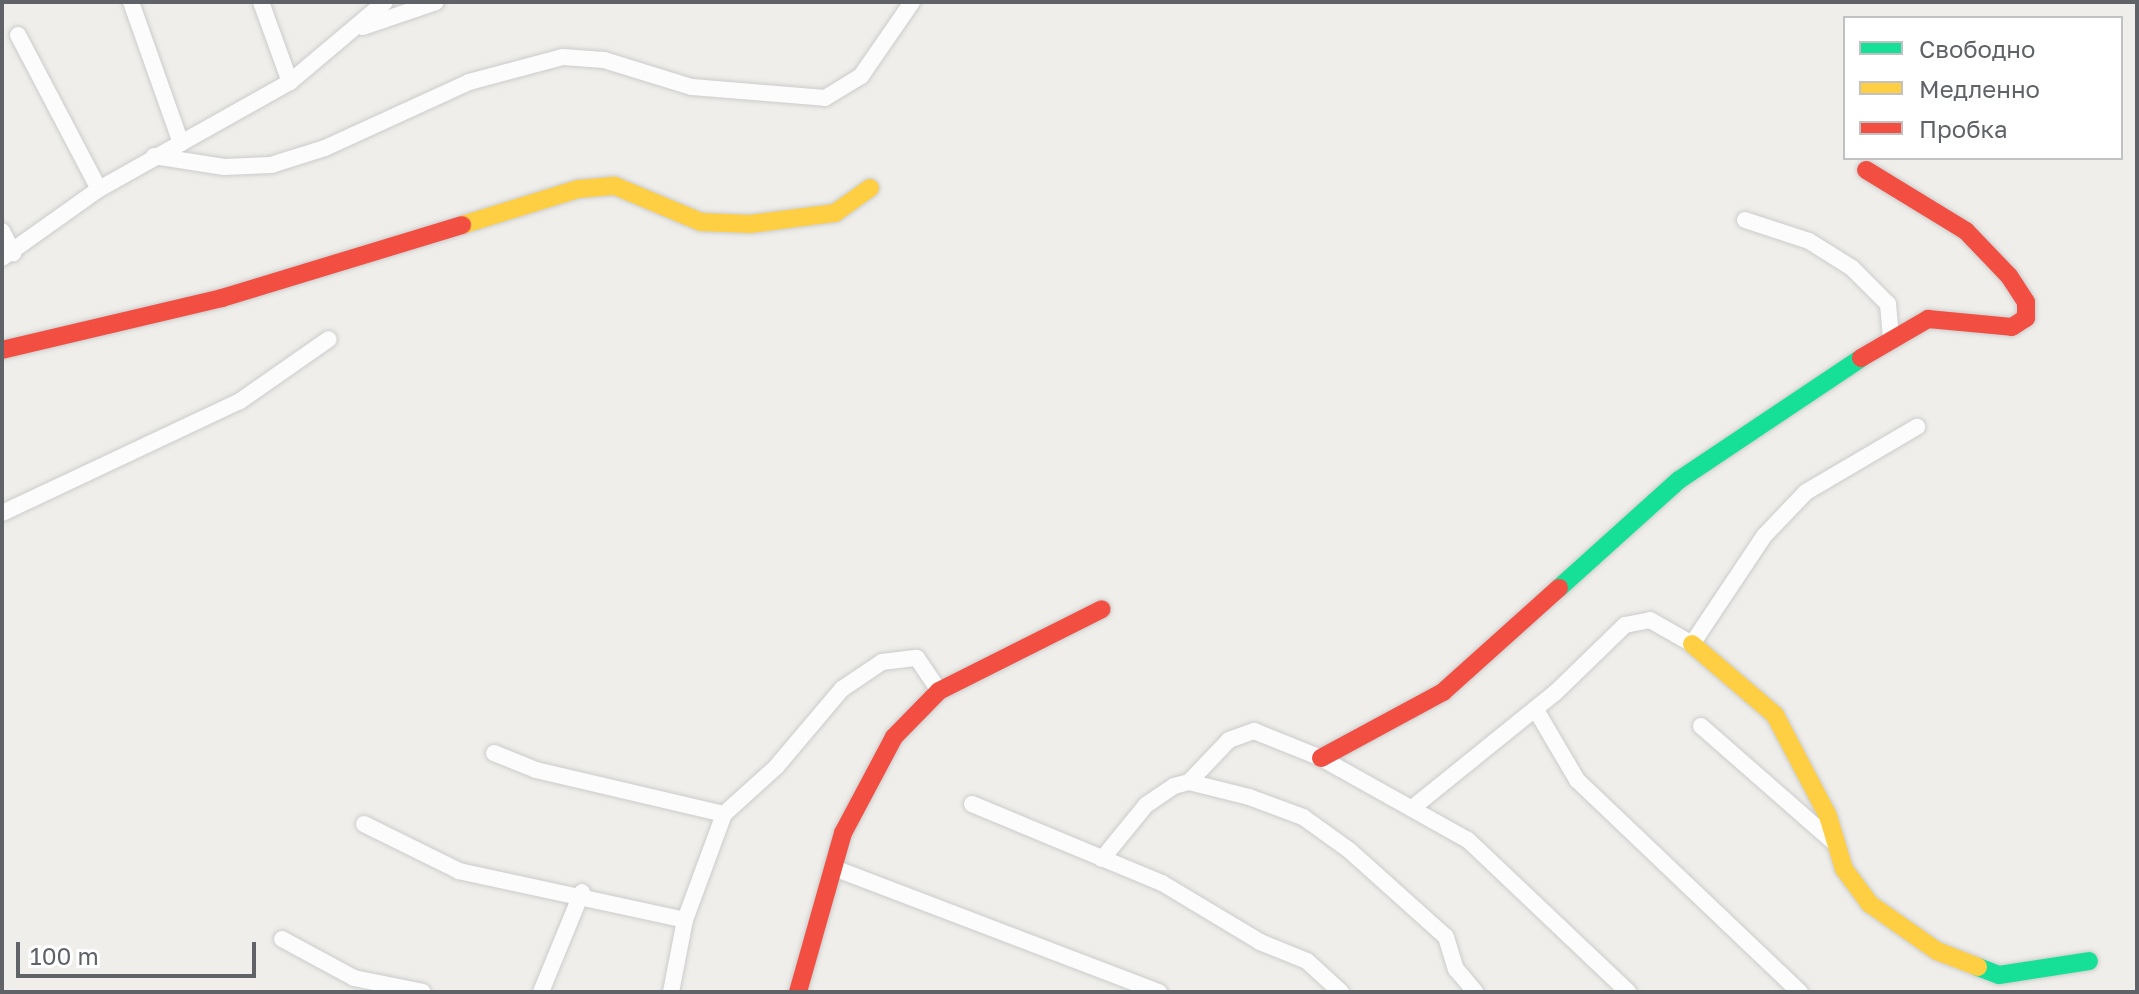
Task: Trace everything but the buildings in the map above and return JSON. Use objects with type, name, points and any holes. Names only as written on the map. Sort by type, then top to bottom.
[{"type":"street","points":[[131,2],[181,143]]},
{"type":"street","points":[[261,2],[290,82]]},
{"type":"street","points":[[2,231],[7,256],[99,189],[290,82],[362,28],[385,2]]},
{"type":"street","points":[[362,28],[436,2]]},
{"type":"street","points":[[154,156],[224,167],[271,165],[469,82],[563,57],[604,60],[692,87],[825,98],[861,76],[912,2]]},
{"type":"street","points":[[18,35],[99,189]]},
{"type":"street","points":[[1321,758],[1434,698],[1679,480],[1781,405],[1928,319],[2012,327],[2028,307],[1966,231],[1866,170]]},
{"type":"street","points":[[2,350],[222,298],[578,189],[615,186],[701,222],[750,224],[835,213],[870,188]]},
{"type":"street","points":[[1745,220],[1809,241],[1852,268],[1888,304],[1891,339]]},
{"type":"street","points":[[2,513],[240,401],[329,339]]},
{"type":"street","points":[[1692,644],[1764,536],[1806,492],[1917,427]]},
{"type":"street","points":[[798,992],[855,802],[886,750],[939,691],[1102,609]]},
{"type":"street","points":[[1416,805],[1536,710],[1638,619],[1692,644],[1775,715],[1837,844],[1851,882],[1870,904],[1969,966],[2021,976],[2089,961]]},
{"type":"street","points":[[671,992],[685,920],[724,814],[776,767],[842,689],[882,662],[917,658],[939,691]]},
{"type":"street","points":[[1536,710],[1577,780],[1800,992]]},
{"type":"street","points":[[1701,726],[1837,844]]},
{"type":"street","points":[[1102,859],[1146,805],[1189,782],[1229,740],[1254,731],[1321,758],[1416,805],[1545,906],[1628,992]]},
{"type":"street","points":[[494,753],[724,814]]},
{"type":"street","points":[[1189,782],[1303,817],[1349,850],[1446,937],[1456,969],[1475,992]]},
{"type":"street","points":[[972,804],[1102,859],[1307,961],[1341,992]]},
{"type":"street","points":[[364,824],[459,871],[582,892],[685,920]]},
{"type":"street","points":[[834,868],[1159,992]]},
{"type":"street","points":[[541,992],[582,892]]},
{"type":"street","points":[[282,939],[354,978],[423,992]]},
{"type":"traffic: fast","points":[[1559,588],[1679,480],[1861,358]]},
{"type":"traffic: fast","points":[[1978,967],[1999,975],[2089,961]]},
{"type":"traffic: slow","points":[[462,225],[578,189],[615,186],[701,222],[750,224],[835,213],[870,188]]},
{"type":"traffic: slow","points":[[1692,644],[1775,715],[1828,816],[1844,869],[1870,904],[1937,951],[1978,967]]},
{"type":"traffic: jam","points":[[1861,358],[1928,319],[2012,327],[2026,318],[2026,302],[2009,276],[1966,231],[1866,170]]},
{"type":"traffic: jam","points":[[2,350],[222,298],[462,225]]},
{"type":"traffic: jam","points":[[1321,758],[1443,692],[1559,588]]},
{"type":"traffic: jam","points":[[798,992],[843,833],[894,737],[939,691],[1102,609]]}]
